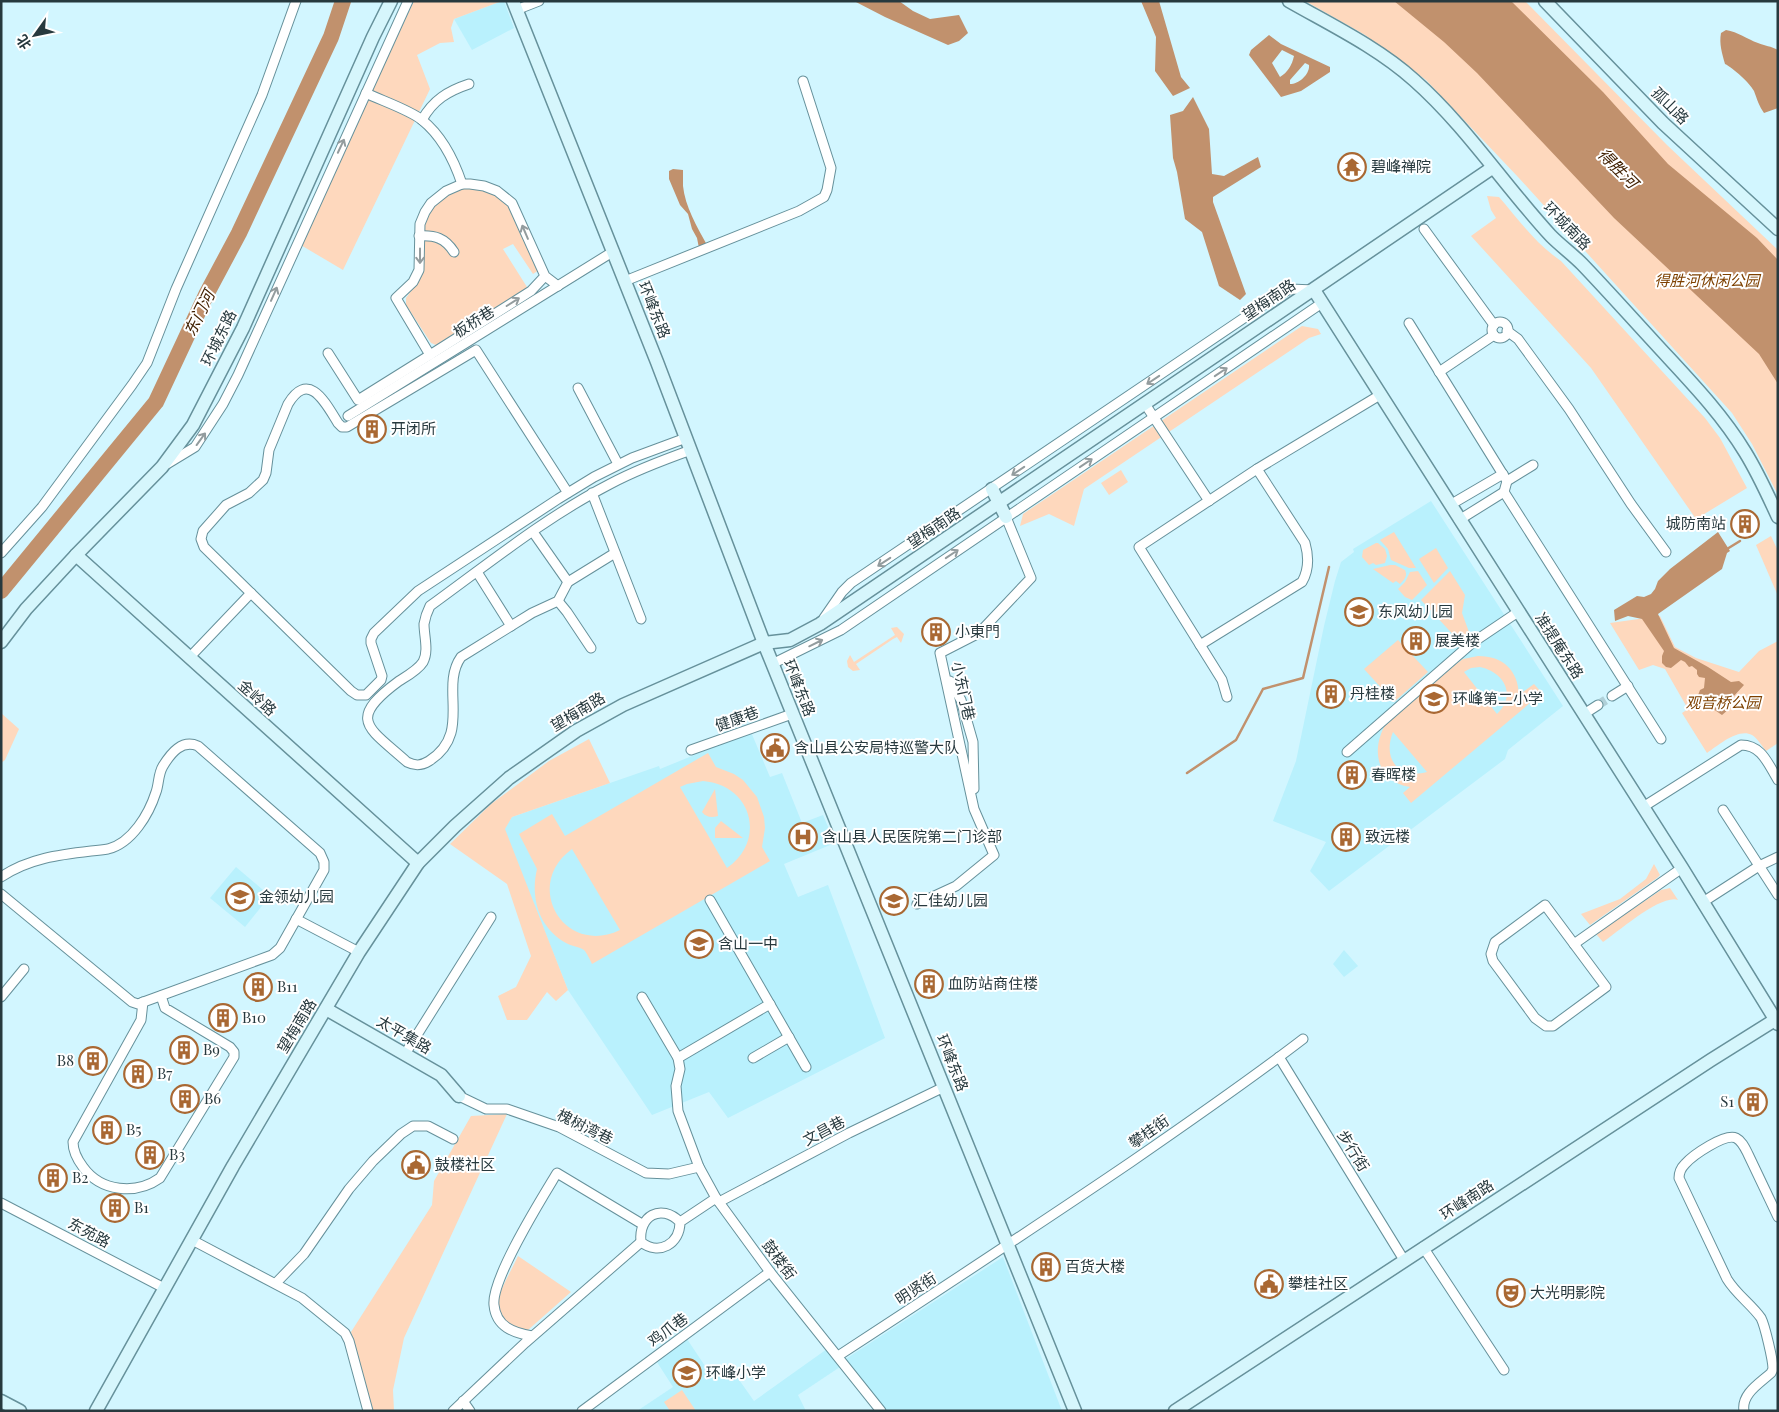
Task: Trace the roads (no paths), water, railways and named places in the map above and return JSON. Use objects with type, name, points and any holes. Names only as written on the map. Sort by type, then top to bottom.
[{"type":"main road","name":"环城东路","points":[[1,642],[26,609],[162,467],[193,425],[243,328],[373,37],[391,1]]},
{"type":"main road","name":"环城南路","points":[[1289,1],[1360,41],[1393,63],[1414,80],[1472,141],[1492,168],[1552,236],[1581,264],[1718,413],[1746,454],[1778,516]]},
{"type":"main road","name":"孤山路","points":[[1545,1],[1663,123],[1778,229]]},
{"type":"main road","name":"环峰东路","points":[[514,6],[626,281],[772,664],[1075,1411]]},
{"type":"main road","name":"望梅南路","points":[[96,1411],[164,1288],[359,952],[418,863],[455,826],[509,778],[576,731],[623,705],[764,643],[790,640],[820,624],[1492,168]]},
{"type":"main road","name":"望梅南路","points":[[1244,336],[1314,290]]},
{"type":"main road","name":"准提庵东路","points":[[1314,290],[1682,868],[1777,1021]]},
{"type":"main road","points":[[992,489],[1006,518]]},
{"type":"main road","name":"金岭路","points":[[76,555],[418,863]]},
{"type":"main road","name":"太平集路","points":[[326,1009],[441,1075],[459,1096]]},
{"type":"main road","name":"环峰南路","points":[[1175,1411],[1711,1060],[1777,1021]]},
{"type":"main road","points":[[1,1401],[20,1411]]},
{"type":"street","points":[[1,553],[42,507],[147,363],[176,289],[262,94],[296,1]]},
{"type":"street","points":[[162,467],[195,447],[223,404],[238,376],[408,1]]},
{"type":"street","points":[[514,6],[539,1]]},
{"type":"street","points":[[626,281],[799,211],[824,198],[831,168],[803,81]]},
{"type":"street","points":[[422,120],[427,110],[436,101],[448,92],[469,84]]},
{"type":"street","points":[[366,93],[422,120],[445,145],[462,184]]},
{"type":"street","points":[[430,355],[396,298],[417,276],[420,262],[420,224],[431,203],[446,191],[462,184],[477,184],[502,194],[512,203],[545,276],[558,286]]},
{"type":"street","points":[[1424,229],[1494,330]]},
{"type":"street","points":[[419,236],[429,235],[445,240],[454,252]]},
{"type":"street","name":"板桥巷","points":[[348,416],[614,251]]},
{"type":"street","points":[[328,353],[358,400],[531,291],[545,276]]},
{"type":"street","points":[[820,624],[842,592],[852,583],[1278,295],[1290,288],[1314,290]]},
{"type":"street","points":[[772,664],[841,630],[1322,303]]},
{"type":"street","points":[[1440,372],[1494,330],[1498,322],[1503,323],[1507,331],[1518,339],[1569,409],[1631,504],[1666,552]]},
{"type":"street","points":[[1409,323],[1505,477],[1504,492],[1661,739]]},
{"type":"street","points":[[568,493],[476,350],[347,426],[342,427],[338,424],[317,393],[311,389],[303,390],[292,398],[288,404],[269,450],[266,473],[263,480],[249,493],[226,505],[203,531],[201,539],[204,547],[351,691],[357,695],[366,694],[381,680],[382,676],[370,644],[374,633],[418,591],[568,493],[618,464],[688,444]]},
{"type":"street","points":[[578,388],[618,464]]},
{"type":"street","points":[[1227,697],[1222,680],[1139,547],[1257,469],[1380,395]]},
{"type":"street","points":[[1145,404],[1208,501]]},
{"type":"street","points":[[615,553],[568,582],[558,601],[532,613],[461,657],[456,664],[454,674],[453,729],[447,742],[433,758],[418,766],[412,765],[372,731],[367,720],[371,706],[424,660],[426,650],[424,623],[430,606],[572,505],[688,444]]},
{"type":"street","points":[[1450,505],[1533,465]]},
{"type":"street","points":[[1200,645],[1302,582],[1305,577],[1308,553],[1305,543],[1257,469]]},
{"type":"street","points":[[1460,520],[1504,492]]},
{"type":"street","points":[[592,493],[641,619]]},
{"type":"street","name":"小东门巷","points":[[917,904],[956,886],[994,855],[974,809],[940,653],[979,633],[1031,578],[1006,518]]},
{"type":"street","points":[[533,532],[568,582]]},
{"type":"street","points":[[478,572],[511,626]]},
{"type":"street","points":[[189,658],[251,593]]},
{"type":"street","points":[[558,601],[591,648]]},
{"type":"street","points":[[1346,752],[1472,643],[1518,612]]},
{"type":"street","points":[[1612,696],[1628,686]]},
{"type":"street","points":[[1584,714],[1598,705]]},
{"type":"street","name":"健康巷","points":[[691,750],[792,714]]},
{"type":"street","points":[[1,877],[15,868],[32,861],[116,847],[136,828],[148,810],[156,792],[162,768],[182,744],[190,742],[198,746],[320,853],[324,862],[324,870],[280,948],[272,955],[138,1004],[132,1002],[1,894]]},
{"type":"street","points":[[1643,807],[1741,745],[1751,745],[1761,753],[1778,780]]},
{"type":"street","points":[[1723,810],[1778,896]]},
{"type":"street","points":[[1703,902],[1759,866],[1778,857]]},
{"type":"street","points":[[1574,944],[1682,868]]},
{"type":"street","points":[[710,900],[806,1066]]},
{"type":"street","points":[[1545,905],[1574,944],[1606,987],[1558,1023],[1553,1026],[1546,1026],[1535,1018],[1492,960],[1492,948],[1495,942],[1545,905]]},
{"type":"street","points":[[405,1054],[491,917]]},
{"type":"street","points":[[296,919],[359,952]]},
{"type":"street","points":[[1,997],[24,969]]},
{"type":"street","points":[[143,1002],[141,1020],[73,1142],[73,1150],[88,1173],[97,1181],[123,1189],[149,1186],[160,1178],[234,1057],[234,1052],[230,1047],[165,1008],[161,996]]},
{"type":"street","points":[[642,997],[678,1058],[770,1004]]},
{"type":"street","points":[[753,1058],[789,1037]]},
{"type":"street","name":"攀桂街","points":[[1009,1245],[1280,1057],[1303,1039]]},
{"type":"street","name":"步行街","points":[[1280,1057],[1404,1260]]},
{"type":"street","name":"鼓楼街","points":[[678,1058],[680,1069],[676,1086],[678,1111],[699,1167],[718,1200],[770,1272],[882,1411]]},
{"type":"street","name":"文昌巷","points":[[680,1222],[718,1200],[944,1086]]},
{"type":"street","name":"槐树湾巷","points":[[459,1096],[486,1109],[507,1109],[559,1127],[646,1173],[669,1174],[699,1167]]},
{"type":"street","points":[[276,1283],[304,1254],[349,1189],[401,1134],[413,1126],[428,1126],[453,1140]]},
{"type":"street","points":[[1744,1411],[1742,1404],[1745,1398],[1773,1369],[1762,1323],[1727,1279],[1679,1178],[1680,1170],[1686,1162],[1715,1143],[1728,1137],[1735,1138],[1745,1147],[1778,1217]]},
{"type":"street","points":[[532,1336],[516,1333],[508,1329],[500,1322],[493,1304],[495,1291],[513,1250],[557,1173],[642,1224]]},
{"type":"street","name":"东苑路","points":[[1,1203],[164,1288]]},
{"type":"street","points":[[665,1212],[673,1215],[680,1222],[680,1231],[674,1240],[665,1247],[648,1248],[641,1242],[642,1224],[647,1218],[665,1212]]},
{"type":"street","points":[[192,1240],[302,1298],[345,1332],[368,1411]]},
{"type":"street","points":[[453,1411],[532,1336],[641,1242]]},
{"type":"street","name":"明贤街","points":[[838,1356],[1009,1245]]},
{"type":"street","points":[[1423,1247],[1504,1370]]},
{"type":"street","name":"鸡爪巷","points":[[582,1411],[770,1272]]},
{"type":"street","points":[[463,1401],[470,1411]]},
{"type":"water","points":[[854,1],[899,1],[913,11],[930,19],[959,15],[968,33],[959,41],[948,45]]},
{"type":"water","points":[[1141,1],[1159,1],[1181,77],[1190,88],[1173,96],[1155,71],[1156,37]]},
{"type":"water","name":"得胜河","points":[[1394,1],[1511,1],[1603,92],[1668,164],[1757,238],[1778,260],[1778,384],[1759,354],[1614,218],[1477,73],[1444,42]]},
{"type":"water","points":[[1726,30],[1778,50],[1778,108],[1764,113],[1752,88],[1741,76],[1725,64],[1720,41],[1721,33]]},
{"type":"water","points":[[1269,35],[1281,44],[1330,67],[1330,72],[1301,91],[1281,97],[1249,55],[1251,50]],"holes":[[[1282,50],[1294,56],[1289,68],[1280,77],[1272,63]],[[1305,63],[1309,65],[1306,75],[1297,82],[1290,84],[1290,80]]]},
{"type":"water","points":[[1193,97],[1209,129],[1212,174],[1224,176],[1258,157],[1261,167],[1213,197],[1213,202],[1246,294],[1240,300],[1219,286],[1202,232],[1185,219],[1173,158],[1170,115],[1183,111]]},
{"type":"water","points":[[673,169],[683,170],[683,186],[686,201],[707,245],[699,248],[688,214],[680,205],[669,179],[669,171]]},
{"type":"water","points":[[1718,532],[1730,551],[1727,553],[1722,569],[1658,614],[1674,648],[1731,682],[1739,681],[1744,685],[1733,697],[1729,709],[1722,715],[1697,698],[1700,690],[1704,688],[1705,678],[1699,677],[1697,670],[1692,666],[1689,667],[1681,660],[1671,668],[1666,667],[1662,663],[1664,651],[1642,619],[1628,616],[1615,621],[1614,610],[1637,596],[1644,597],[1651,594],[1658,581],[1670,569]]},
{"type":"waterway","name":"东门河","points":[[1,591],[156,402],[207,293],[239,233],[331,37],[343,1]]},
{"type":"waterway","points":[[1727,549],[1740,541]]},
{"type":"waterway","points":[[1187,773],[1236,740],[1263,689],[1303,678],[1329,567]]},
{"type":"tunnel","points":[[1598,705],[1612,696]]},
{"type":"place","name":"碧峰禅院","points":[[1352,167]]},
{"type":"place","name":"开闭所","points":[[372,429]]},
{"type":"place","name":"城防南站","points":[[1745,524]]},
{"type":"place","name":"东风幼儿园","points":[[1359,612]]},
{"type":"place","name":"小東門","points":[[936,632]]},
{"type":"place","name":"展美楼","points":[[1416,641]]},
{"type":"place","name":"丹桂楼","points":[[1331,694]]},
{"type":"place","name":"环峰第二小学","points":[[1434,699]]},
{"type":"place","name":"含山县公安局特巡警大队","points":[[775,748]]},
{"type":"place","name":"春晖楼","points":[[1352,775]]},
{"type":"place","name":"含山县人民医院第二门诊部","points":[[803,837]]},
{"type":"place","name":"致远楼","points":[[1346,837]]},
{"type":"place","name":"金领幼儿园","points":[[240,897]]},
{"type":"place","name":"汇佳幼儿园","points":[[894,901]]},
{"type":"place","name":"含山一中","points":[[699,944]]},
{"type":"place","name":"血防站商住楼","points":[[929,984]]},
{"type":"place","name":"B11","points":[[258,987]]},
{"type":"place","name":"B10","points":[[223,1018]]},
{"type":"place","name":"B9","points":[[184,1050]]},
{"type":"place","name":"B8","points":[[93,1061]]},
{"type":"place","name":"B7","points":[[138,1074]]},
{"type":"place","name":"B6","points":[[185,1099]]},
{"type":"place","name":"S1","points":[[1753,1102]]},
{"type":"place","name":"B5","points":[[107,1130]]},
{"type":"place","name":"B3","points":[[150,1155]]},
{"type":"place","name":"鼓楼社区","points":[[416,1165]]},
{"type":"place","name":"B2","points":[[53,1178]]},
{"type":"place","name":"B1","points":[[115,1208]]},
{"type":"place","name":"百货大楼","points":[[1046,1267]]},
{"type":"place","name":"攀桂社区","points":[[1269,1284]]},
{"type":"place","name":"大光明影院","points":[[1511,1293]]},
{"type":"place","name":"环峰小学","points":[[687,1373]]},
{"type":"park label","name":"得胜河休闲公园","points":[[1707,281]]},
{"type":"park label","name":"观音桥公园","points":[[1723,703]]}]
